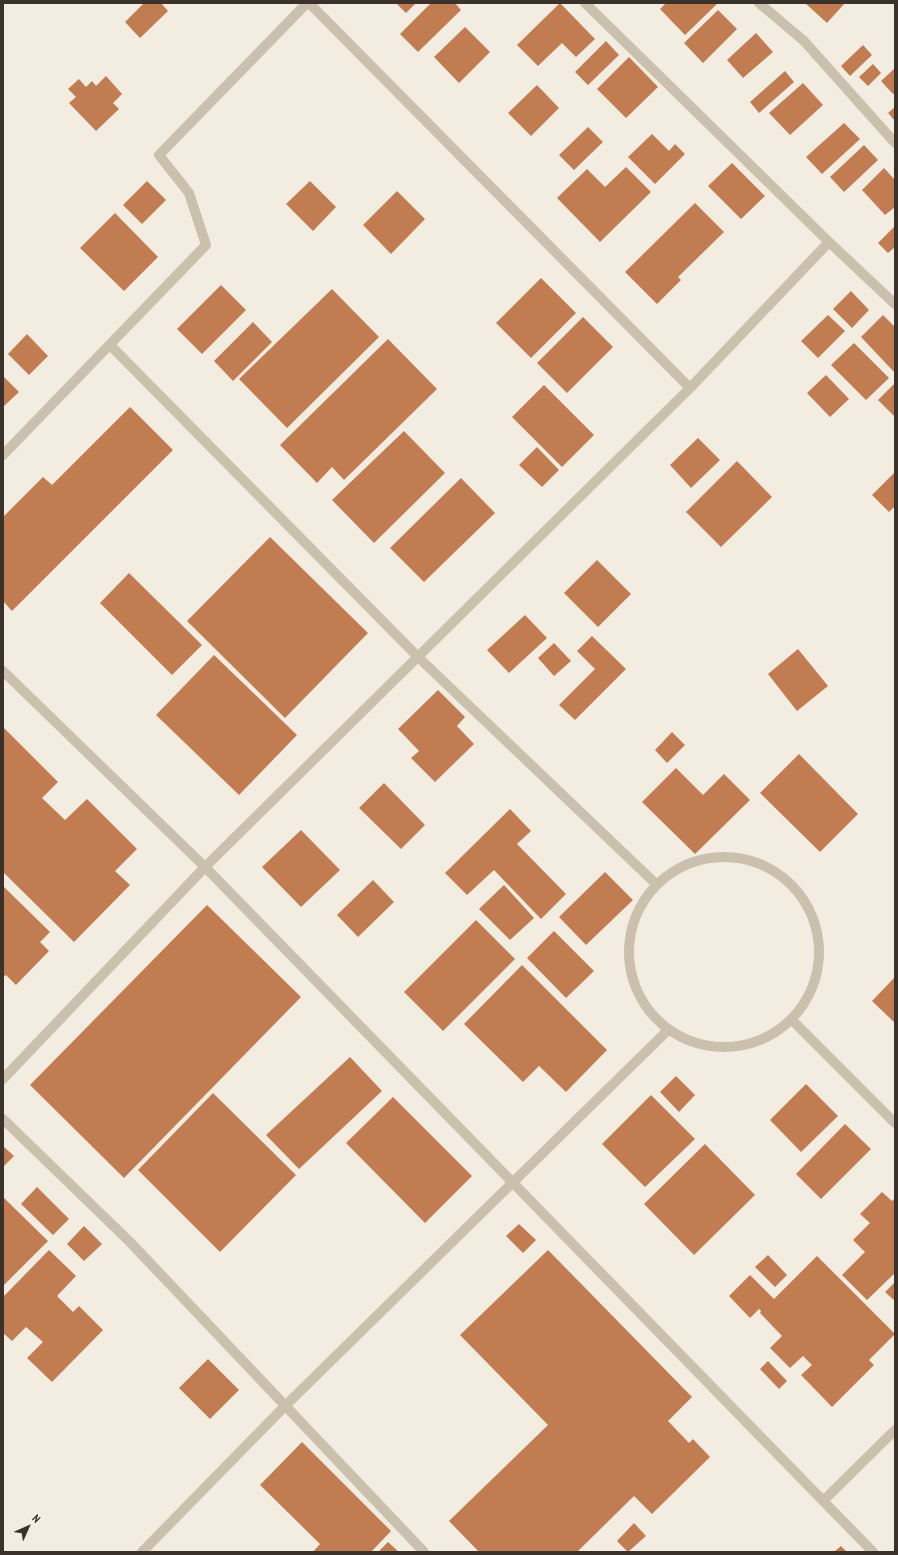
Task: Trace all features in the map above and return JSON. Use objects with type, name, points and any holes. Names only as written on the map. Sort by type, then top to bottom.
[{"type":"street","points":[[3,455],[206,245],[188,193],[159,155],[308,3],[690,388]]},
{"type":"street","points":[[585,3],[829,242],[895,304]]},
{"type":"street","points":[[759,3],[804,41],[895,143]]},
{"type":"street","points":[[3,1079],[205,867],[690,388],[829,242]]},
{"type":"street","points":[[110,345],[418,657],[655,883]]},
{"type":"street","points":[[3,671],[205,867],[873,1552]]},
{"type":"street","points":[[699,858],[749,858],[792,884],[818,927],[818,978],[793,1021],[732,1049],[667,1031],[633,988],[629,932],[655,883],[699,858]]},
{"type":"street","points":[[793,1021],[895,1123]]},
{"type":"street","points":[[142,1552],[285,1406],[667,1031]]},
{"type":"street","points":[[3,1119],[130,1242],[424,1552]]},
{"type":"street","points":[[823,1501],[895,1430]]},
{"type":"building","points":[[144,3],[161,3],[168,11],[140,38],[125,22]]},
{"type":"building","points":[[396,3],[416,3],[406,13]]},
{"type":"building","points":[[431,3],[455,3],[461,10],[418,52],[400,34]]},
{"type":"building","points":[[560,3],[595,39],[576,57],[562,43],[538,66],[517,45]]},
{"type":"building","points":[[666,3],[718,3],[685,35],[660,9]]},
{"type":"building","points":[[805,3],[845,3],[827,23]]},
{"type":"building","points":[[718,10],[737,29],[703,63],[684,43]]},
{"type":"building","points":[[465,27],[490,52],[459,83],[434,57]]},
{"type":"building","points":[[756,33],[773,52],[743,78],[727,60]]},
{"type":"building","points":[[606,41],[619,55],[588,85],[575,72]]},
{"type":"building","points":[[863,45],[872,55],[850,76],[841,66]]},
{"type":"building","points":[[629,57],[658,87],[626,118],[597,89]]},
{"type":"building","points":[[873,64],[881,73],[868,86],[859,77]]},
{"type":"building","points":[[895,68],[895,93],[893,94],[881,81]]},
{"type":"building","points":[[785,71],[794,82],[759,113],[750,102]]},
{"type":"building","points":[[106,76],[122,94],[113,103],[119,109],[96,131],[69,103],[76,97],[68,89],[79,79],[86,87],[92,81],[96,86]]},
{"type":"building","points":[[803,83],[823,105],[790,135],[769,113]]},
{"type":"building","points":[[537,85],[559,108],[531,136],[508,113]]},
{"type":"building","points":[[895,107],[895,121],[888,113]]},
{"type":"building","points":[[844,123],[860,139],[822,174],[806,157]]},
{"type":"building","points":[[588,127],[603,142],[574,170],[559,155]]},
{"type":"building","points":[[652,134],[669,151],[675,144],[685,154],[655,184],[628,157]]},
{"type":"building","points":[[864,145],[878,160],[844,192],[830,177]]},
{"type":"building","points":[[732,163],[765,196],[741,219],[708,186]]},
{"type":"building","points":[[626,167],[651,192],[600,242],[557,198],[587,169],[605,187]]},
{"type":"building","points":[[884,168],[895,180],[895,207],[885,215],[862,190]]},
{"type":"building","points":[[147,181],[166,200],[142,224],[123,205]]},
{"type":"building","points":[[310,181],[336,207],[313,231],[286,204]]},
{"type":"building","points":[[397,191],[425,219],[391,254],[363,225]]},
{"type":"building","points":[[695,203],[724,232],[678,277],[681,280],[657,304],[625,272]]},
{"type":"building","points":[[115,213],[158,257],[124,291],[80,248]]},
{"type":"building","points":[[895,226],[895,247],[888,253],[878,243]]},
{"type":"building","points":[[541,278],[576,313],[531,358],[496,323]]},
{"type":"building","points":[[221,285],[246,310],[202,354],[177,329]]},
{"type":"building","points":[[332,289],[379,337],[287,428],[239,379]]},
{"type":"building","points":[[851,291],[869,310],[852,328],[833,309]]},
{"type":"building","points":[[828,315],[845,331],[818,358],[801,341]]},
{"type":"building","points":[[883,315],[895,327],[895,373],[861,337]]},
{"type":"building","points":[[583,317],[613,347],[567,393],[537,363]]},
{"type":"building","points":[[253,322],[272,342],[233,381],[214,361]]},
{"type":"building","points":[[27,334],[48,356],[29,375],[8,354]]},
{"type":"building","points":[[388,339],[437,389],[344,480],[332,467],[317,483],[280,445]]},
{"type":"building","points":[[854,343],[889,378],[866,400],[831,365]]},
{"type":"building","points":[[826,375],[849,399],[830,417],[807,393]]},
{"type":"building","points":[[3,376],[19,392],[3,407]]},
{"type":"building","points":[[895,383],[895,417],[878,400]]},
{"type":"building","points":[[544,385],[594,435],[562,467],[512,417]]},
{"type":"building","points":[[130,407],[173,450],[12,611],[3,601],[3,517],[43,477],[52,485]]},
{"type":"building","points":[[404,431],[445,473],[374,543],[332,500]]},
{"type":"building","points":[[698,438],[720,460],[691,488],[670,465]]},
{"type":"building","points":[[537,447],[559,470],[542,487],[519,465]]},
{"type":"building","points":[[737,461],[772,497],[721,547],[686,512]]},
{"type":"building","points":[[895,472],[895,506],[889,512],[872,495]]},
{"type":"building","points":[[461,478],[495,513],[424,582],[390,548]]},
{"type":"building","points":[[270,537],[368,633],[285,718],[187,621]]},
{"type":"building","points":[[597,560],[631,594],[598,627],[564,593]]},
{"type":"building","points":[[129,573],[202,645],[172,675],[100,603]]},
{"type":"building","points":[[525,615],[547,638],[509,673],[487,650]]},
{"type":"building","points":[[592,636],[626,669],[575,720],[559,705],[595,669],[577,651]]},
{"type":"building","points":[[554,643],[571,661],[554,676],[538,658]]},
{"type":"building","points":[[798,649],[828,686],[797,711],[768,674]]},
{"type":"building","points":[[214,655],[297,735],[239,795],[156,715]]},
{"type":"building","points":[[438,690],[465,717],[457,726],[474,744],[435,782],[411,758],[419,751],[398,729]]},
{"type":"building","points":[[3,727],[58,782],[42,798],[65,820],[87,799],[137,849],[115,871],[130,885],[74,942],[3,872]]},
{"type":"building","points":[[672,732],[685,745],[667,763],[655,750]]},
{"type":"building","points":[[799,754],[858,814],[820,852],[760,793]]},
{"type":"building","points":[[676,768],[703,795],[724,774],[750,800],[695,854],[642,802]]},
{"type":"building","points":[[384,783],[425,825],[401,849],[359,808]]},
{"type":"building","points":[[510,809],[531,831],[517,844],[566,894],[541,919],[494,870],[467,895],[445,873]]},
{"type":"building","points":[[301,830],[340,870],[301,907],[262,867]]},
{"type":"building","points":[[605,872],[633,900],[586,945],[559,917]]},
{"type":"building","points":[[373,880],[394,902],[358,937],[337,915]]},
{"type":"building","points":[[504,885],[534,918],[510,940],[479,909]]},
{"type":"building","points":[[3,886],[50,932],[40,942],[49,951],[16,985],[6,975],[3,977]]},
{"type":"building","points":[[207,905],[301,997],[124,1178],[30,1085]]},
{"type":"building","points":[[476,920],[515,959],[443,1031],[404,992]]},
{"type":"building","points":[[554,931],[594,971],[566,998],[527,958]]},
{"type":"building","points":[[522,965],[607,1050],[566,1092],[539,1066],[523,1082],[464,1024]]},
{"type":"building","points":[[895,977],[895,1023],[872,1001]]},
{"type":"building","points":[[350,1057],[382,1091],[299,1169],[266,1135]]},
{"type":"building","points":[[676,1076],[695,1095],[679,1112],[660,1092]]},
{"type":"building","points":[[806,1084],[838,1116],[801,1152],[770,1120]]},
{"type":"building","points":[[213,1093],[296,1175],[220,1252],[138,1170]]},
{"type":"building","points":[[651,1095],[695,1139],[645,1187],[602,1144]]},
{"type":"building","points":[[393,1097],[472,1176],[425,1223],[346,1143]]},
{"type":"building","points":[[845,1124],[871,1149],[821,1199],[796,1174]]},
{"type":"building","points":[[705,1144],[755,1195],[694,1255],[644,1204]]},
{"type":"building","points":[[3,1146],[14,1156],[3,1167]]},
{"type":"building","points":[[37,1187],[69,1219],[53,1235],[21,1204]]},
{"type":"building","points":[[882,1192],[892,1201],[895,1198],[895,1273],[867,1300],[842,1275],[865,1252],[853,1240],[870,1223],[860,1214]]},
{"type":"building","points":[[3,1197],[48,1241],[3,1286]]},
{"type":"building","points":[[519,1224],[536,1240],[523,1253],[506,1236]]},
{"type":"building","points":[[84,1226],[102,1244],[84,1261],[67,1244]]},
{"type":"building","points":[[49,1250],[76,1276],[57,1296],[73,1312],[79,1306],[103,1330],[52,1382],[27,1358],[43,1342],[26,1327],[12,1341],[3,1333],[3,1297]]},
{"type":"building","points":[[548,1250],[692,1397],[668,1421],[689,1443],[693,1439],[710,1457],[652,1514],[634,1496],[577,1552],[479,1552],[449,1521],[548,1425],[460,1335]]},
{"type":"building","points":[[768,1255],[787,1275],[775,1287],[755,1267]]},
{"type":"building","points":[[817,1256],[895,1334],[869,1360],[874,1365],[832,1407],[801,1375],[812,1365],[803,1356],[790,1368],[770,1348],[782,1336],[760,1313],[761,1311],[759,1309],[750,1318],[729,1296],[750,1275],[774,1299]]},
{"type":"building","points":[[895,1282],[895,1301],[885,1292]]},
{"type":"building","points":[[208,1359],[239,1390],[210,1419],[179,1388]]},
{"type":"building","points":[[768,1361],[787,1381],[779,1389],[760,1369]]},
{"type":"building","points":[[302,1442],[391,1531],[371,1552],[313,1552],[320,1544],[260,1485]]},
{"type":"building","points":[[634,1523],[646,1536],[628,1552],[617,1541]]},
{"type":"building","points":[[388,1542],[399,1552],[378,1552]]},
{"type":"building","points":[[841,1546],[847,1552],[834,1552]]}]
